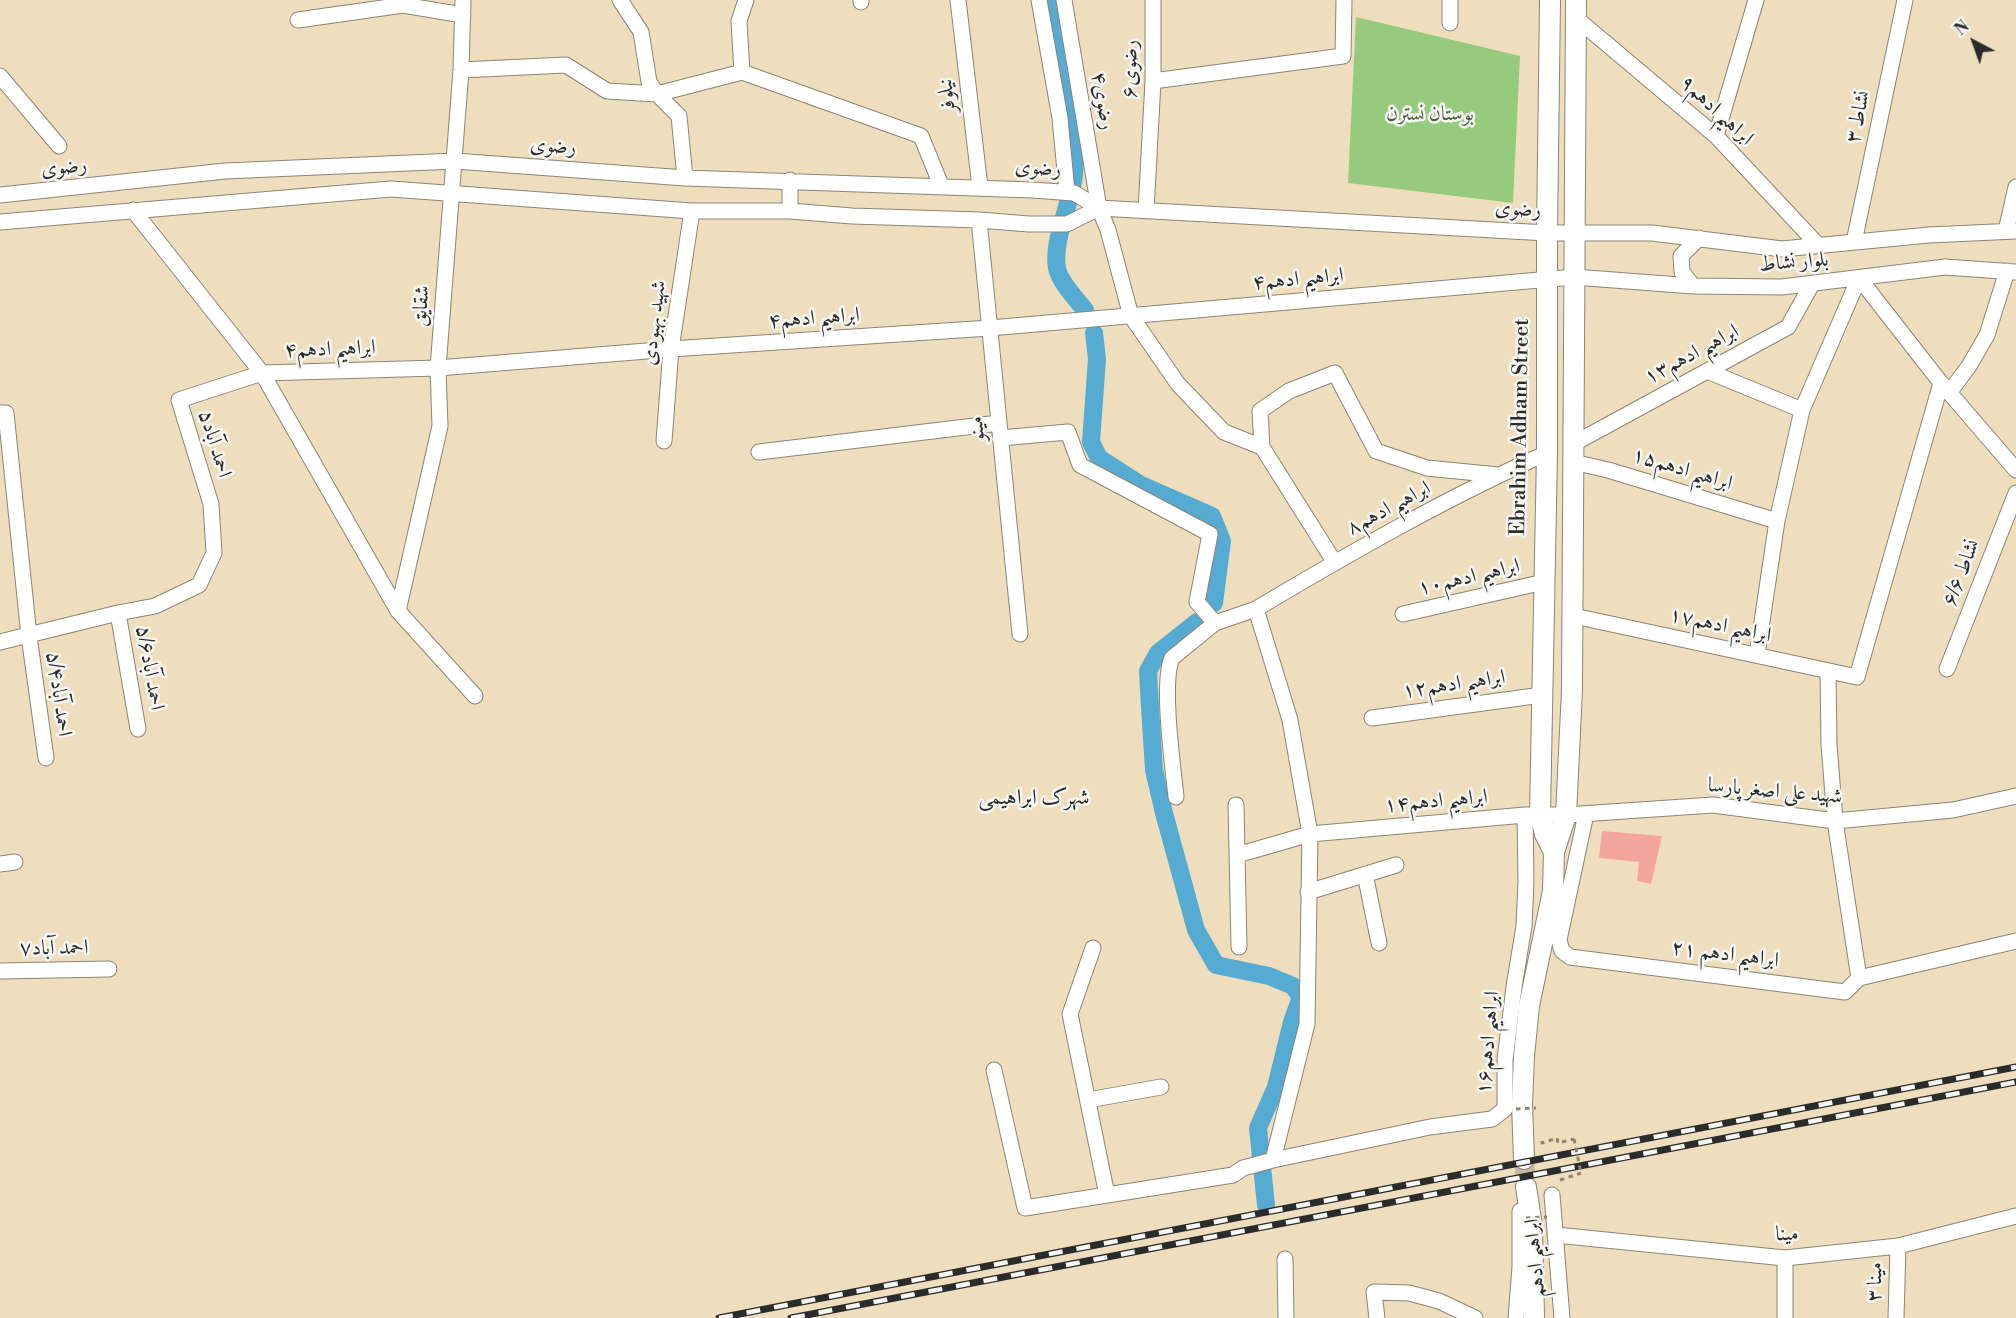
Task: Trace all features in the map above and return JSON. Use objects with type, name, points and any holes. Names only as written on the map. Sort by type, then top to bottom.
[{"type":"street","points":[[620,0],[640,32],[649,82],[657,94],[679,116],[685,178]]},
{"type":"street","points":[[742,72],[739,21],[746,0]]},
{"type":"street","name":"نیلوفر","points":[[958,0],[980,187]]},
{"type":"street","points":[[1039,0],[1060,118],[1067,192]]},
{"type":"street","name":"رضوی۴","points":[[1064,0],[1099,208],[1108,231],[1131,316],[1178,384],[1224,432],[1262,447]]},
{"type":"street","name":"رضوی۶","points":[[1146,211],[1153,81],[1153,0]]},
{"type":"street","points":[[1153,81],[1343,56],[1344,0]]},
{"type":"street","points":[[1450,0],[1450,23]]},
{"type":"street","name":"Ebrahim Adham Street","points":[[1550,0],[1542,695],[1533,814],[1554,852]]},
{"type":"street","points":[[1716,136],[1756,0]]},
{"type":"street","name":"نشاط ۳","points":[[1854,242],[1905,0]]},
{"type":"street","points":[[298,20],[403,5],[463,8]]},
{"type":"street","name":"شقایق","points":[[398,611],[440,426],[438,368],[453,193],[463,8]]},
{"type":"street","name":"Ebrahim Adham Street","points":[[1524,1159],[1522,1104],[1529,1006],[1553,891],[1554,852],[1566,815],[1572,690],[1576,9]]},
{"type":"street","name":"ابراهیم ادهم۹","points":[[1576,9],[1716,136],[1818,245]]},
{"type":"street","points":[[461,70],[566,65],[607,91],[657,94],[742,72],[921,136],[941,185]]},
{"type":"street","points":[[0,76],[59,146]]},
{"type":"street","name":"رضوی","points":[[0,195],[225,171],[344,164],[455,161],[685,178],[941,185],[1067,192],[1074,193],[1099,208],[1547,233],[1574,232]]},
{"type":"street","points":[[790,180],[790,211]]},
{"type":"street","points":[[2011,231],[2016,187]]},
{"type":"street","points":[[0,222],[391,189],[692,211],[790,211],[852,216],[1067,224],[1099,208]]},
{"type":"street","name":"ابراهیم ادهم۴","points":[[133,210],[262,373],[438,368],[671,349],[990,328],[1574,277]]},
{"type":"street","name":"شهید بهبودی","points":[[664,441],[671,349],[692,211]]},
{"type":"street","name":"مینو","points":[[979,220],[1020,634]]},
{"type":"street","name":"بلوار نشاط","points":[[1574,232],[1653,233],[1782,249],[1929,235],[2011,231]]},
{"type":"street","points":[[1693,286],[1682,272],[1681,256],[1699,238]]},
{"type":"street","name":"بلوار نشاط","points":[[1574,277],[1693,286],[1782,287],[1946,267],[2011,271]]},
{"type":"street","points":[[1945,388],[1969,366],[1987,335],[2011,271]]},
{"type":"street","points":[[1757,655],[1777,521],[1802,411],[1859,278],[1945,388],[2016,470]]},
{"type":"street","name":"ابراهیم ادهم۱۳","points":[[1573,453],[1707,370],[1788,327],[1812,284]]},
{"type":"street","points":[[1707,370],[1802,411]]},
{"type":"street","points":[[262,373],[398,611],[475,696]]},
{"type":"street","name":"احمد آباد۵","points":[[0,642],[155,606],[199,585],[214,553],[211,504],[179,400],[262,373]]},
{"type":"street","points":[[1335,562],[1262,447],[1260,411],[1289,391],[1335,373],[1376,451],[1427,468],[1498,475]]},
{"type":"street","name":"ابراهیم ادهم۱۷","points":[[1574,616],[1857,677],[1945,388]]},
{"type":"street","name":"احمد آباد۵/۴","points":[[0,413],[6,413],[28,636],[46,758]]},
{"type":"street","points":[[759,452],[999,430],[1068,432],[1080,465],[1210,534],[1197,602],[1215,623],[1172,658],[1168,667],[1167,686],[1176,797]]},
{"type":"street","name":"ابراهیم ادهم۸","points":[[1215,623],[1256,609],[1335,562],[1498,475],[1546,453]]},
{"type":"street","name":"ابراهیم ادهم۱۵","points":[[1573,453],[1608,470],[1777,521]]},
{"type":"street","name":"نشاط ۶/۶","points":[[1947,669],[2016,493]]},
{"type":"street","name":"ابراهیم ادهم۱۰","points":[[1403,614],[1544,582]]},
{"type":"street","points":[[994,1070],[1025,1208],[1233,1175],[1243,1168],[1274,1160],[1307,1024],[1310,834],[1290,720],[1256,609]]},
{"type":"street","name":"احمد آباد۵/۶","points":[[118,613],[138,729]]},
{"type":"street","points":[[1828,671],[1829,744],[1834,821],[1859,978]]},
{"type":"street","name":"ابراهیم ادهم۱۲","points":[[1372,718],[1542,695]]},
{"type":"street","name":"شهید علی اصغر پارسا","points":[[1566,815],[1713,805],[1834,821],[1953,810],[2016,796]]},
{"type":"street","points":[[1236,805],[1239,947]]},
{"type":"street","name":"ابراهیم ادهم ۲۱","points":[[1586,813],[1559,940],[1562,951],[1570,957],[1845,992],[1859,978],[2016,941]]},
{"type":"street","name":"ابراهیم ادهم۱۴","points":[[1237,855],[1310,834],[1533,814],[1566,815]]},
{"type":"street","name":"ابراهیم ادهم۱۶","points":[[1274,1160],[1430,1127],[1492,1119],[1505,1109],[1505,1060],[1524,926],[1533,814]]},
{"type":"street","points":[[1308,892],[1396,865]]},
{"type":"street","points":[[1365,874],[1379,943]]},
{"type":"street","points":[[1093,948],[1070,1014],[1107,1195]]},
{"type":"street","name":"احمد آباد۷","points":[[0,971],[109,969]]},
{"type":"street","points":[[1088,1100],[1161,1087]]},
{"type":"street","points":[[1526,1187],[1532,1226],[1534,1318]]},
{"type":"street","name":"ابراهیم ادهم","points":[[1552,1196],[1563,1318]]},
{"type":"street","name":"ابراهیم ادهم","points":[[1516,1318],[1523,1215]]},
{"type":"street","name":"مینا","points":[[1556,1235],[1785,1258],[1898,1246],[2016,1216]]},
{"type":"street","name":"مینا ۳","points":[[1896,1318],[1898,1246]]},
{"type":"street","points":[[1785,1258],[1785,1318]]},
{"type":"street","points":[[1286,1259],[1286,1318]]},
{"type":"street","points":[[1377,1318],[1374,1292],[1409,1293],[1439,1301],[1475,1318]]},
{"type":"path","points":[[1515,1109],[1536,1108]]},
{"type":"path","points":[[1542,1143],[1557,1138],[1558,1143],[1574,1138],[1581,1173],[1560,1180]]},
{"type":"path","points":[[1523,1215],[1547,1217]]},
{"type":"green space","name":"بوستان نسترن","points":[[1356,17],[1520,56],[1513,203],[1348,183]]},
{"type":"building","points":[[1602,831],[1662,836],[1651,884],[1637,881],[1639,862],[1599,858]]},
{"type":"waterway","points":[[1056,0],[1071,87],[1075,130],[1074,174],[1057,246],[1057,268],[1065,284],[1085,310]]},
{"type":"waterway","points":[[1094,333],[1097,359],[1091,442],[1099,458],[1141,485],[1212,516],[1222,541],[1214,603]]},
{"type":"waterway","points":[[1197,622],[1158,653],[1148,671],[1154,770],[1196,930],[1216,965],[1269,976],[1293,986],[1301,997],[1292,1022],[1276,1087],[1258,1128],[1266,1205]]},
{"type":"tunnel","points":[[1524,1159],[1526,1187]]},
{"type":"railway","points":[[719,1318],[2016,1067]]},
{"type":"railway","points":[[791,1318],[2016,1082]]},
{"type":"district","name":"شهرک ابراهیمی","points":[[1034,799]]}]
